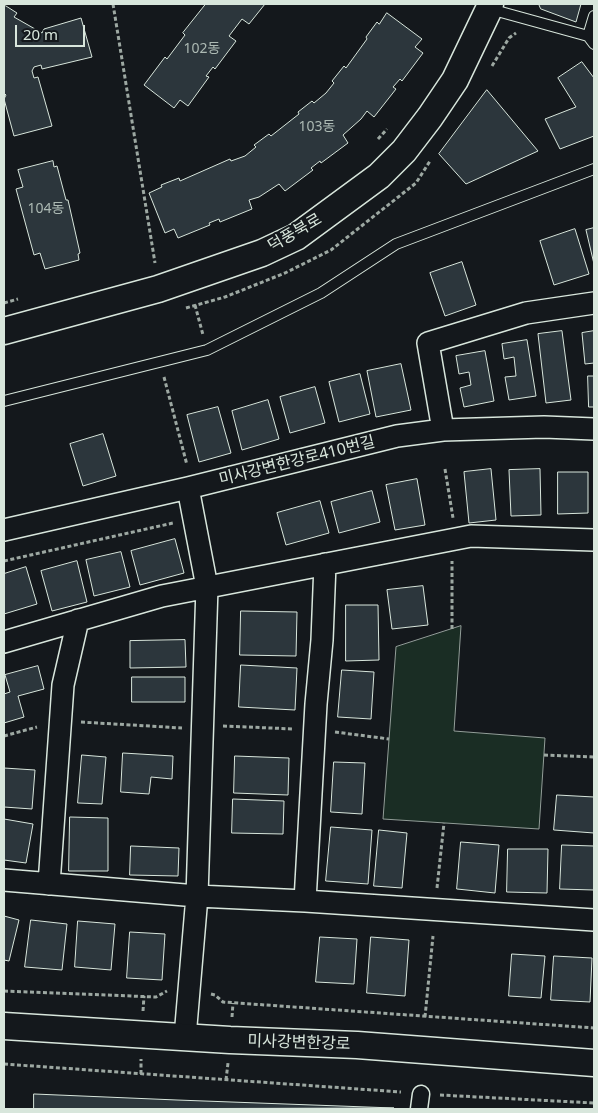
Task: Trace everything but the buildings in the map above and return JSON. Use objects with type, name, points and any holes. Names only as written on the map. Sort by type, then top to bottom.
[{"type":"street","name":"덕풍북로","points":[[4,330],[158,289],[262,253],[296,237],[379,176],[404,150],[430,117],[455,80],[490,6]]},
{"type":"street","points":[[443,430],[428,343],[526,314],[594,303]]},
{"type":"street","name":"미사강변한강로410번길","points":[[4,530],[188,480],[398,436],[443,430],[544,427],[594,429]]},
{"type":"street","points":[[185,1037],[197,896],[207,587],[188,480]]},
{"type":"street","points":[[4,642],[162,596],[471,536],[594,540]]},
{"type":"street","points":[[305,901],[316,704],[322,640],[325,564]]},
{"type":"street","points":[[49,884],[63,685],[78,620]]},
{"type":"street","points":[[4,880],[197,896],[305,901],[594,920]]},
{"type":"street","name":"미사강변한강로","points":[[4,1026],[357,1045],[594,1062]]},
{"type":"lane","points":[[490,6],[591,40],[594,16]]},
{"type":"lane","points":[[4,401],[207,350],[321,293],[396,244],[594,169]]},
{"type":"path","points":[[113,4],[155,263]]},
{"type":"path","points":[[378,139],[390,126]]},
{"type":"path","points":[[148,266],[163,261]]},
{"type":"path","points":[[4,303],[23,298]]},
{"type":"path","points":[[195,305],[207,350]]},
{"type":"path","points":[[160,362],[188,480]]},
{"type":"path","points":[[4,561],[167,524],[174,523],[178,527]]},
{"type":"path","points":[[544,755],[594,758]]},
{"type":"path","points":[[436,893],[444,823]]},
{"type":"path","points":[[425,1017],[432,936]]},
{"type":"path","points":[[4,991],[156,997],[167,991]]},
{"type":"path","points":[[215,995],[223,1002],[594,1028]]},
{"type":"path","points":[[4,1064],[420,1102],[594,1103]]},
{"type":"green space","points":[[461,626],[454,731],[545,738],[539,829],[383,819],[396,647]]}]
